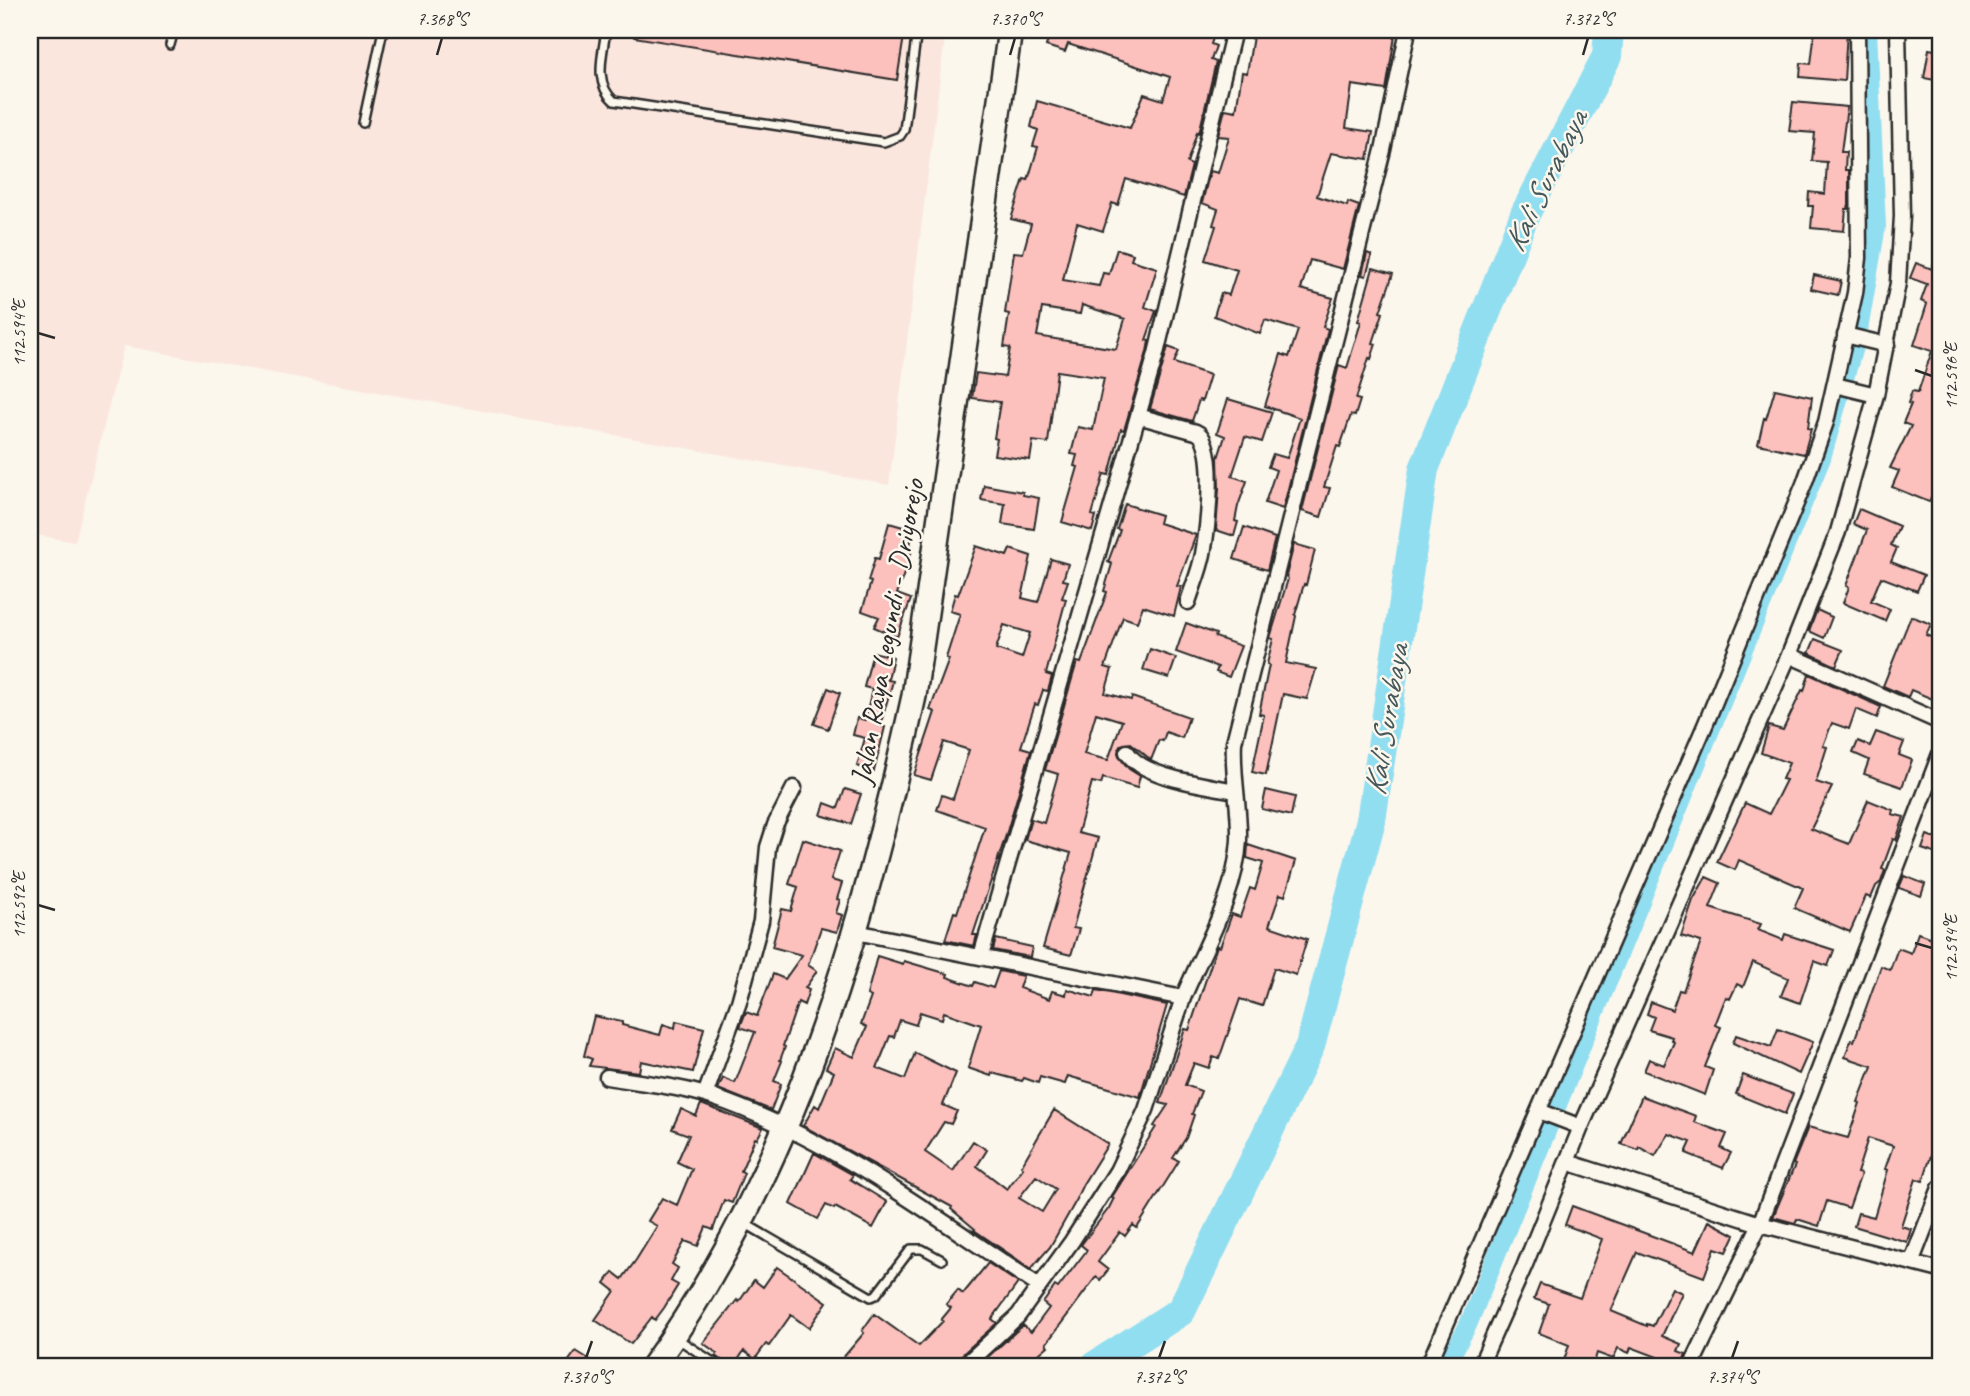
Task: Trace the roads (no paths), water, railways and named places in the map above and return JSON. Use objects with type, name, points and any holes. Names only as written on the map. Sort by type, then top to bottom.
[{"type":"main road","name":"Jalan Raya Legundi - Driyorejo","points":[[653,1366],[675,1336],[741,1222],[785,1127],[856,932],[893,791],[914,696],[1010,30]]},
{"type":"street","points":[[981,956],[1156,354],[1234,30]]},
{"type":"street","points":[[964,1366],[1018,1315],[1072,1241],[1117,1171],[1146,1110],[1183,998],[1225,901],[1236,868],[1239,839],[1232,769],[1234,742],[1383,150],[1408,30]]},
{"type":"street","points":[[1428,1366],[1541,1112],[1706,723],[1804,484],[1838,385],[1860,258],[1857,30]]},
{"type":"street","points":[[1480,1366],[1567,1162],[1576,1125],[1789,655],[1838,532],[1873,394],[1881,343],[1898,284],[1901,246],[1898,30]]},
{"type":"street","points":[[1848,336],[1881,343]]},
{"type":"street","points":[[1838,385],[1873,394]]},
{"type":"street","points":[[1138,416],[1202,434],[1205,439],[1210,468],[1209,507],[1203,555],[1188,602]]},
{"type":"street","points":[[1789,655],[1940,722]]},
{"type":"street","points":[[1127,752],[1131,760],[1145,768],[1235,791]]},
{"type":"street","points":[[1691,1366],[1760,1224],[1940,754]]},
{"type":"street","points":[[705,1095],[739,1002],[761,921],[768,847],[775,825],[794,788]]},
{"type":"street","points":[[856,932],[1183,998]]},
{"type":"street","points":[[607,1077],[705,1095],[785,1127],[841,1155],[1039,1286]]},
{"type":"street","points":[[1541,1112],[1576,1125]]},
{"type":"street","points":[[1567,1162],[1760,1224],[1940,1270]]},
{"type":"street","points":[[1910,1263],[1940,1188]]},
{"type":"lane","points":[[170,45],[174,30]]},
{"type":"lane","points":[[363,123],[383,30]]},
{"type":"lane","points":[[606,30],[600,76],[602,87],[614,101],[884,142],[900,136],[904,130],[917,30]]},
{"type":"lane","points":[[741,1222],[870,1297],[876,1295],[911,1249],[922,1249],[942,1259]]},
{"type":"lane","points":[[675,1336],[719,1366]]},
{"type":"waterway","name":"Kali Surabaya","points":[[1095,1366],[1181,1311],[1310,1046],[1371,820],[1424,469],[1525,214],[1607,56],[1609,30]]},
{"type":"waterway","points":[[1446,1366],[1468,1325],[1822,458],[1859,330],[1877,226],[1868,30]]}]
